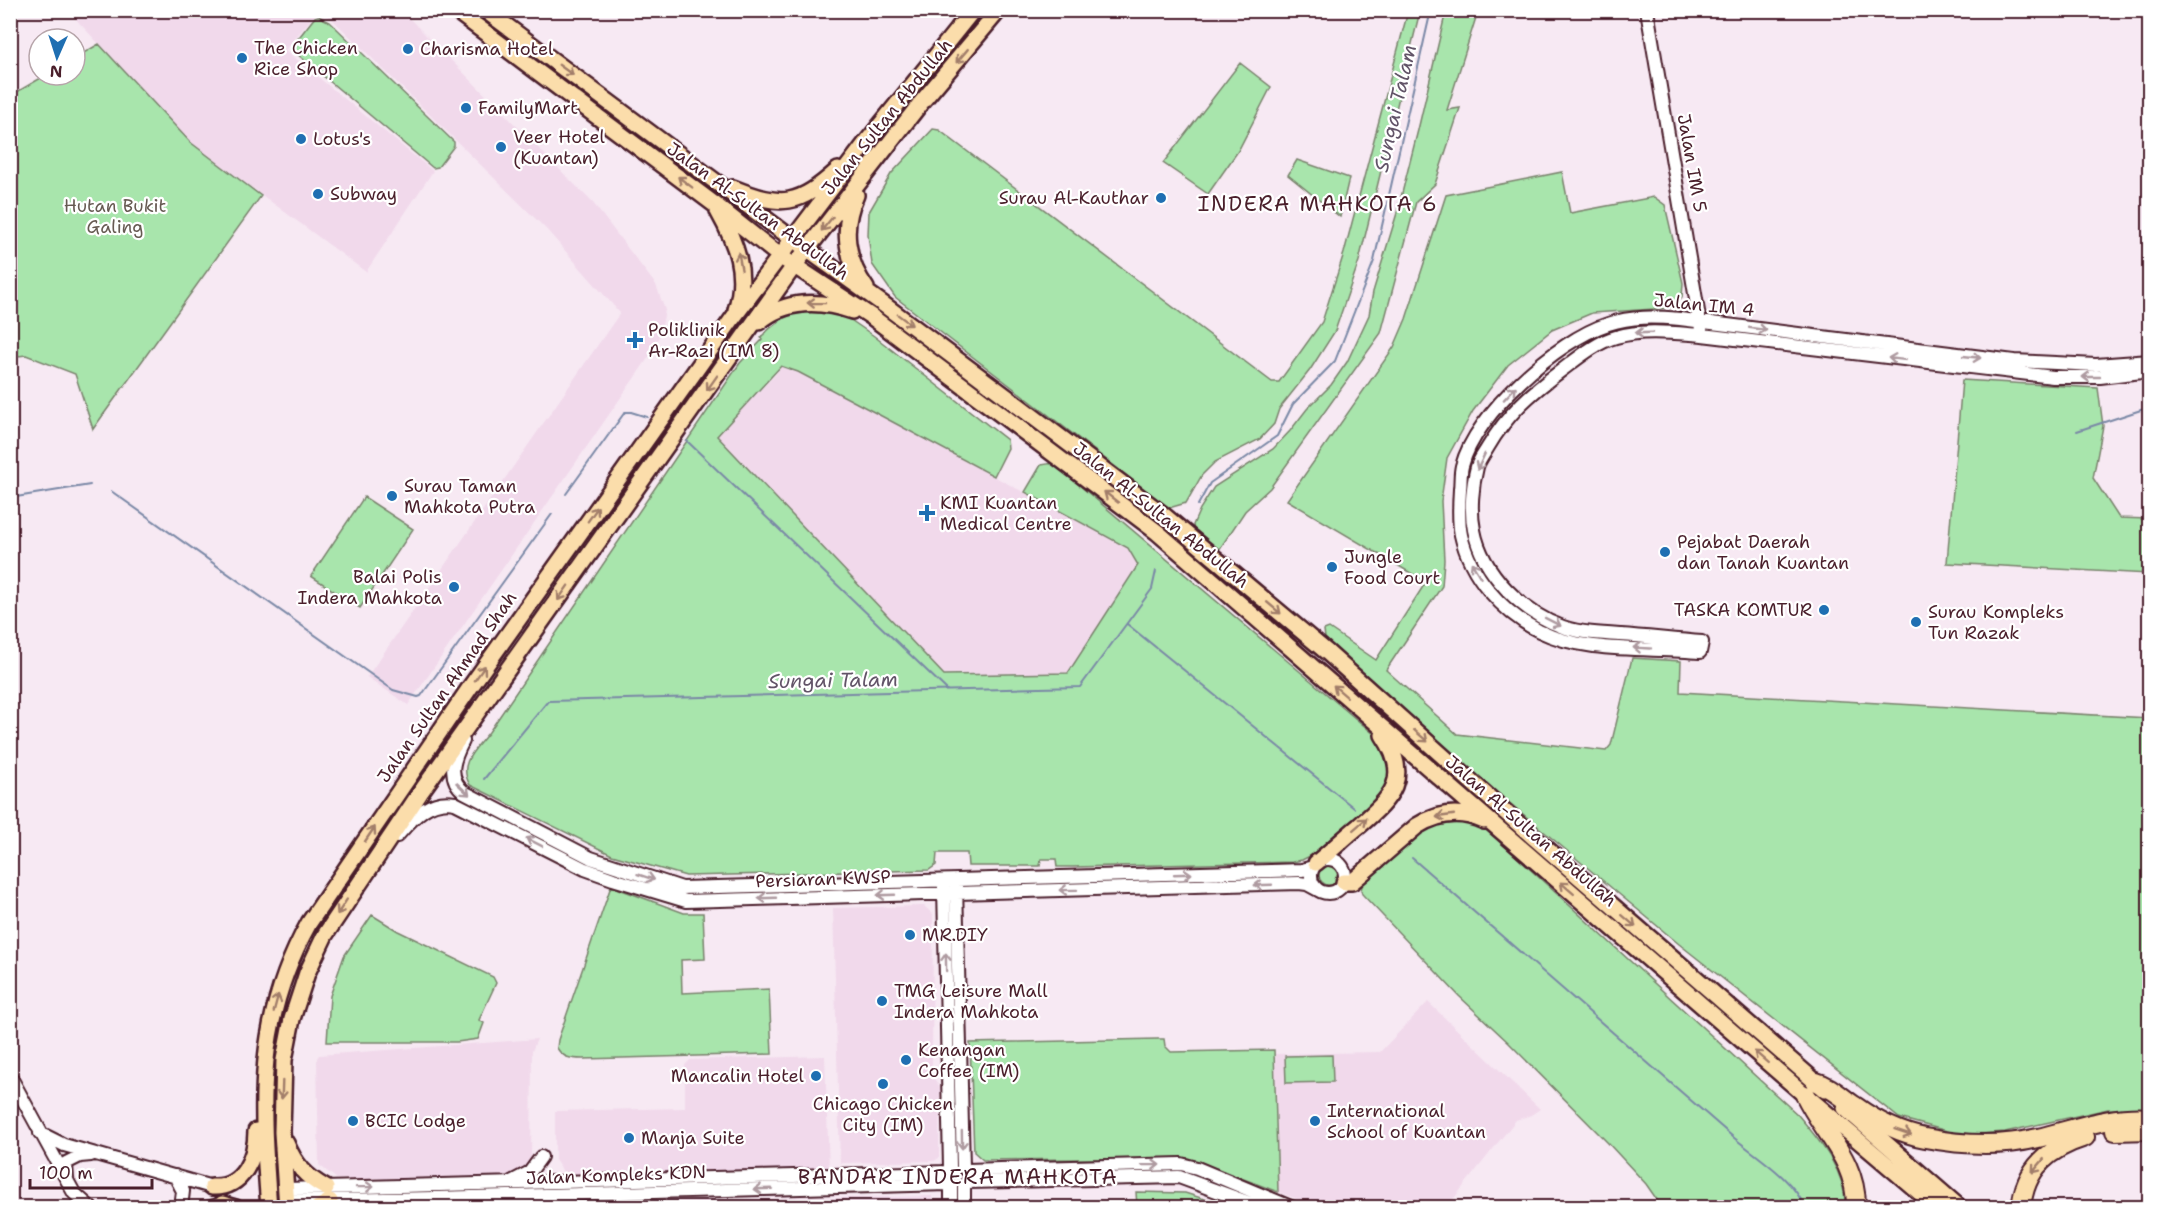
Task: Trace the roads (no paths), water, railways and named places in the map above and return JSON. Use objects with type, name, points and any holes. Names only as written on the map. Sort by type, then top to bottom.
[{"type":"highway","points":[[1856,1208],[1852,1178],[1811,1089],[1825,1085],[1856,1108],[1893,1129],[1946,1142],[1977,1144],[2021,1142],[2111,1119],[2150,1118]]},
{"type":"highway","points":[[2021,1208],[2027,1181],[2036,1167],[2048,1154],[2064,1143],[2123,1129],[2150,1130]]},
{"type":"main road","name":"Jalan Al-Sultan Abdullah","points":[[455,10],[781,257],[872,317],[1157,532],[1500,830],[1811,1089]]},
{"type":"main road","name":"Jalan Al-Sultan Abdullah","points":[[485,10],[1161,513],[1328,653],[1811,1089]]},
{"type":"main road","points":[[928,65],[947,38],[962,10]]},
{"type":"main road","name":"Jalan Sultan Abdullah","points":[[794,240],[865,144],[974,10]]},
{"type":"main road","name":"Jalan Sultan Abdullah","points":[[807,249],[920,104],[999,10]]},
{"type":"main road","points":[[682,155],[740,191],[776,201],[793,200],[817,189],[865,144]]},
{"type":"main road","points":[[863,179],[847,221],[847,240],[850,258],[858,276],[883,304]]},
{"type":"main road","points":[[714,204],[738,251],[742,274],[740,297],[733,318]]},
{"type":"main road","name":"Jalan Sultan Ahmad Shah","points":[[269,1208],[262,1109],[263,1081],[269,1036],[280,987],[298,942],[404,782],[733,318],[794,240]]},
{"type":"main road","points":[[286,1199],[282,1132],[283,1078],[292,1019],[307,973],[324,935],[420,793],[807,249]]},
{"type":"main road","points":[[748,332],[771,314],[797,304],[816,302],[835,305],[872,317]]},
{"type":"main road","points":[[1315,865],[1386,802],[1394,788],[1396,761],[1391,748],[1372,719]]},
{"type":"main road","points":[[404,782],[406,791],[411,794],[420,793]]},
{"type":"main road","points":[[383,815],[394,814],[398,819],[396,828]]},
{"type":"main road","points":[[1355,897],[1351,879],[1428,819],[1445,814],[1464,814],[1500,830]]},
{"type":"main road","points":[[212,1187],[220,1187],[236,1181],[246,1169],[253,1154],[256,1136],[256,1074],[262,1045],[269,1036]]},
{"type":"main road","points":[[1811,1089],[1938,1208]]},
{"type":"main road","points":[[1811,1089],[1960,1208]]},
{"type":"main road","points":[[282,1132],[297,1166],[325,1199]]},
{"type":"street","name":"Jalan IM 5","points":[[1647,10],[1702,334]]},
{"type":"street","points":[[1680,319],[1691,310],[1697,300],[1718,323]]},
{"type":"street","name":"Jalan IM 4","points":[[2150,361],[2096,365],[1950,360],[1702,334],[1652,332],[1615,337],[1599,344],[1555,375],[1502,424],[1477,466],[1472,506],[1474,531],[1483,555],[1497,579],[1537,614],[1563,627],[1701,647],[1587,645],[1564,641],[1539,631],[1512,615],[1490,593],[1471,562],[1461,535],[1459,518],[1462,467],[1470,445],[1491,414],[1512,389],[1545,361],[1585,333],[1628,318],[1652,317],[1718,323],[1950,360],[2053,377],[2100,377],[2150,371]]},
{"type":"street","name":"Persiaran KWSP","points":[[475,718],[454,763],[453,776],[459,789],[591,858],[682,888],[838,883],[950,887]]},
{"type":"street","name":"Persiaran KWSP","points":[[372,864],[422,810],[434,804],[451,802],[460,804],[585,869],[681,900],[838,896],[950,887],[1154,882],[1307,884],[1320,891]]},
{"type":"street","name":"Persiaran KWSP","points":[[1154,882],[1302,870],[1325,859],[1336,861],[1351,879]]},
{"type":"street","points":[[1315,865],[1311,879],[1320,891],[1334,892],[1351,879]]},
{"type":"street","points":[[838,883],[838,896]]},
{"type":"street","points":[[950,887],[957,1177],[964,1208]]},
{"type":"street","points":[[10,1076],[74,1193],[91,1208]]},
{"type":"street","points":[[40,1133],[57,1143],[212,1187]]},
{"type":"street","points":[[68,1183],[66,1163],[80,1156],[99,1155]]},
{"type":"street","points":[[507,1184],[524,1176],[541,1157]]},
{"type":"street","name":"Jalan Kompleks KDN","points":[[1184,1171],[1263,1208]]},
{"type":"street","name":"Jalan Kompleks KDN","points":[[286,1199],[1184,1171],[1293,1208]]},
{"type":"street","points":[[175,1176],[183,1191],[181,1208]]},
{"type":"street","points":[[951,1208],[957,1177]]},
{"type":"street","name":"Jalan Kompleks KDN","points":[[325,1199],[507,1184],[957,1177]]},
{"type":"waterway","name":"Sungai Talam","points":[[1198,505],[1210,483],[1277,436],[1293,404],[1335,361],[1374,261],[1431,10]]},
{"type":"waterway","points":[[2077,431],[2150,407]]},
{"type":"waterway","points":[[566,494],[625,412],[647,417]]},
{"type":"waterway","points":[[687,441],[947,690]]},
{"type":"waterway","points":[[10,498],[90,485]]},
{"type":"waterway","points":[[111,491],[393,690],[418,697],[421,696],[552,514]]},
{"type":"waterway","name":"Sungai Talam","points":[[484,779],[548,701],[1080,687],[1152,589],[1156,571]]},
{"type":"waterway","points":[[1127,624],[1354,808]]},
{"type":"waterway","points":[[1412,858],[1733,1137],[1774,1169],[1793,1188],[1805,1208]]},
{"type":"place","name":"Charisma Hotel","points":[[408,49]]},
{"type":"place","name":"The Chicken Rice Shop","points":[[242,58]]},
{"type":"place","name":"FamilyMart","points":[[466,108]]},
{"type":"place","name":"Lotus's","points":[[301,139]]},
{"type":"place","name":"Veer Hotel (Kuantan)","points":[[501,147]]},
{"type":"place","name":"Subway","points":[[318,194]]},
{"type":"place","name":"Surau Al-Kauthar","points":[[1161,198]]},
{"type":"place","name":"Poliklinik Ar-Razi (IM 8)","points":[[635,340]]},
{"type":"place","name":"Surau Taman Mahkota Putra","points":[[392,496]]},
{"type":"place","name":"KMI Kuantan Medical Centre","points":[[927,513]]},
{"type":"place","name":"Pejabat Daerah dan Tanah Kuantan","points":[[1665,552]]},
{"type":"place","name":"Jungle Food Court","points":[[1332,567]]},
{"type":"place","name":"Balai Polis Indera Mahkota","points":[[454,587]]},
{"type":"place","name":"TASKA KOMTUR","points":[[1824,610]]},
{"type":"place","name":"Surau Kompleks Tun Razak","points":[[1916,622]]},
{"type":"place","name":"MR.DIY","points":[[910,935]]},
{"type":"place","name":"TMG Leisure Mall Indera Mahkota","points":[[882,1001]]},
{"type":"place","name":"Kenangan Coffee (IM)","points":[[906,1060]]},
{"type":"place","name":"Mancalin Hotel","points":[[816,1076]]},
{"type":"place","name":"Chicago Chicken City (IM)","points":[[883,1084]]},
{"type":"place","name":"BCIC Lodge","points":[[353,1121]]},
{"type":"place","name":"International School of Kuantan","points":[[1315,1121]]},
{"type":"place","name":"Manja Suite","points":[[629,1138]]},
{"type":"district","name":"INDERA MAHKOTA 6","points":[[1318,204]]},
{"type":"district","name":"BANDAR INDERA MAHKOTA","points":[[958,1177]]},
{"type":"park label","name":"Hutan Bukit Galing","points":[[115,216]]}]
